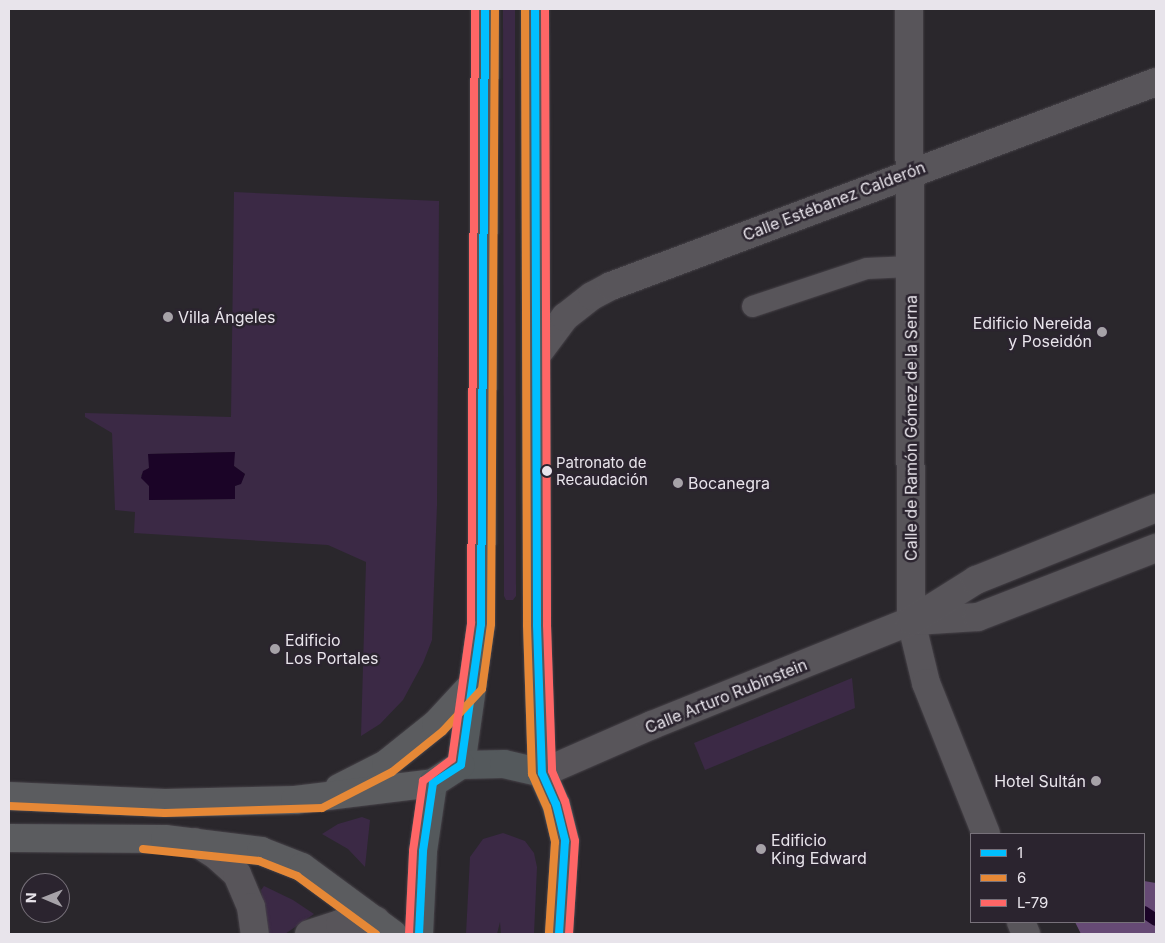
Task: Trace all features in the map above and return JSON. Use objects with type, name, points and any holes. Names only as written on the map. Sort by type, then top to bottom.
[{"type":"main road","points":[[461,765],[481,624],[485,9]]},
{"type":"main road","points":[[535,9],[537,625],[542,773],[556,804],[565,841],[559,934]]},
{"type":"main road","points":[[320,798],[386,764],[436,724],[473,684]]},
{"type":"main road","points":[[9,796],[165,803],[320,798],[432,782],[461,765],[504,764],[542,773]]},
{"type":"main road","points":[[419,934],[423,851],[432,782]]},
{"type":"main road","points":[[9,838],[195,842],[262,851],[302,867],[385,927]]},
{"type":"street","name":"Calle de Ramón Gómez de la Serna","points":[[909,9],[911,621],[926,683],[986,833]]},
{"type":"street","name":"Calle Estébanez Calderón","points":[[536,356],[565,317],[592,296],[611,286],[910,172],[1156,82]]},
{"type":"street","name":"Calle Arturo Rubinstein","points":[[542,773],[652,725],[911,621],[976,580],[1156,508]]},
{"type":"street","name":"Calle Arturo Rubinstein","points":[[911,621],[978,617],[1156,548]]},
{"type":"street","points":[[195,842],[217,856],[236,874],[248,898],[255,934]]},
{"type":"street","points":[[309,934],[340,924],[385,927]]},
{"type":"lane","points":[[752,306],[866,268],[910,266]]},
{"type":"shaded area","points":[[503,9],[515,9],[516,596],[513,600],[506,600],[504,596]]},
{"type":"shaded area","points":[[234,192],[439,201],[437,505],[432,640],[423,663],[403,700],[380,724],[361,736],[366,562],[328,545],[134,533],[135,512],[115,510],[112,433],[85,417],[85,413],[231,417]],"holes":[[[234,452],[234,466],[245,474],[241,483],[235,486],[235,499],[149,500],[149,486],[141,475],[149,468],[149,454]]]},
{"type":"shaded area","points":[[235,452],[234,466],[245,474],[241,484],[235,486],[235,499],[149,500],[149,486],[141,478],[143,471],[149,468],[148,454]]},
{"type":"shaded area","points":[[852,678],[855,708],[705,770],[694,743]]},
{"type":"shaded area","points":[[362,817],[370,820],[365,867],[348,849],[322,834],[338,824]]},
{"type":"shaded area","points":[[503,833],[525,841],[534,853],[537,867],[534,934],[501,934],[500,922],[497,934],[466,934],[470,857],[483,839]]},
{"type":"shaded area","points":[[1145,881],[1156,883],[1156,934],[1081,934],[1076,923],[1145,923]]},
{"type":"shaded area","points":[[264,886],[293,900],[314,914],[285,934],[266,934],[261,890]]},
{"type":"waterway","points":[[1145,913],[1156,920]]},
{"type":"transit line","name":"L-79","points":[[409,934],[413,851],[423,781],[452,759],[471,623],[475,9]]},
{"type":"transit line","name":"1","points":[[461,765],[481,624],[485,9]]},
{"type":"transit line","name":"6","points":[[9,806],[165,813],[322,808],[392,772],[443,731],[482,689],[491,624],[495,9]]},
{"type":"transit line","name":"6","points":[[525,9],[527,625],[532,774],[547,807],[555,842],[549,933]]},
{"type":"transit line","name":"1","points":[[535,9],[537,625],[542,773],[556,804],[565,841],[559,934]]},
{"type":"transit line","name":"L-79","points":[[545,9],[547,625],[552,771],[565,801],[575,841],[569,934]]},
{"type":"transit line","name":"1","points":[[419,934],[423,851],[433,783],[461,765]]},
{"type":"transit line","name":"6","points":[[143,849],[259,861],[297,876],[376,934]]},
{"type":"place","name":"Villa Ángeles","points":[[168,317]]},
{"type":"place","name":"Edificio Nereida y Poseidón","points":[[1102,332]]},
{"type":"place","name":"Patronato de Recaudación","points":[[547,471]]},
{"type":"place","name":"Bocanegra","points":[[678,483]]},
{"type":"place","name":"Edificio Los Portales","points":[[275,649]]},
{"type":"place","name":"Hotel Sultán","points":[[1096,781]]},
{"type":"place","name":"Edificio King Edward","points":[[761,849]]}]
